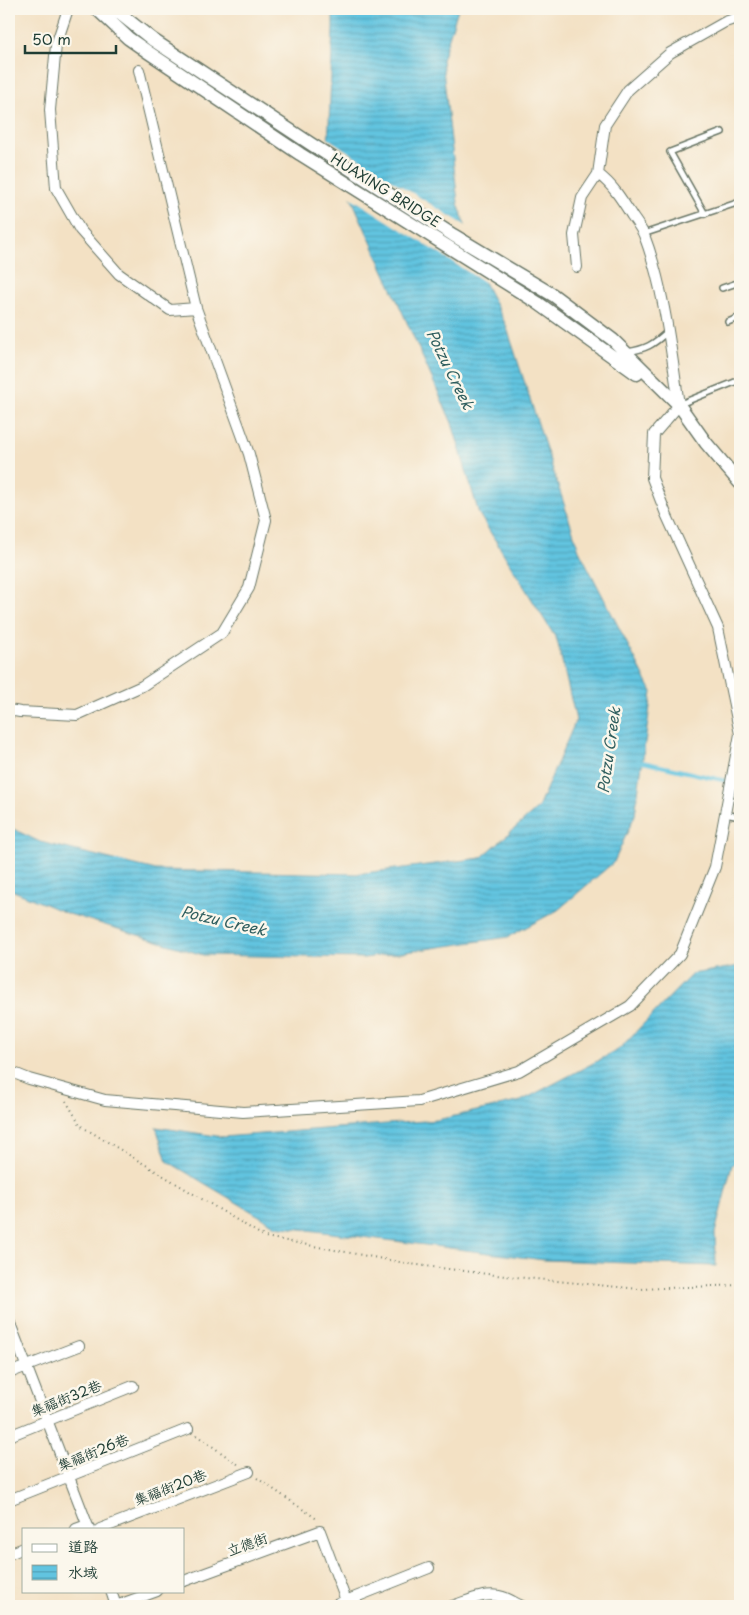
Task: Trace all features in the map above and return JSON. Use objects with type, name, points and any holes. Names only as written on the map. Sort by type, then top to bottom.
[{"type":"street","points":[[68,9],[56,45],[50,110],[56,188],[80,230],[119,274],[170,310],[196,308]]},
{"type":"street","name":"HUAXING BRIDGE","points":[[97,9],[128,38],[148,52],[300,154],[538,303],[679,404]]},
{"type":"street","name":"HUAXING BRIDGE","points":[[114,9],[153,40],[310,144],[452,235],[552,295],[613,340],[679,404]]},
{"type":"street","points":[[577,267],[574,235],[582,198],[598,174],[605,126],[628,90],[670,53],[725,22],[740,16]]},
{"type":"street","points":[[9,710],[78,715],[142,686],[222,633],[249,588],[266,520],[249,454],[196,308],[139,70]]},
{"type":"street","points":[[598,174],[617,192],[643,234],[656,278],[668,332],[679,404],[706,443],[738,477]]},
{"type":"street","points":[[9,1071],[29,1079],[105,1100],[243,1112],[420,1101],[519,1071],[630,1006],[680,954],[715,867],[740,734],[718,628],[666,514],[652,478],[654,434],[679,404]]},
{"type":"street","points":[[9,1321],[89,1527]]},
{"type":"street","points":[[9,1372],[79,1346]]},
{"type":"street","name":"集福街32巷","points":[[9,1436],[132,1386]]},
{"type":"street","name":"集福街26巷","points":[[9,1500],[188,1429]]},
{"type":"street","name":"集福街20巷","points":[[103,1528],[249,1472]]},
{"type":"street","points":[[320,1532],[347,1604]]},
{"type":"street","name":"立德街","points":[[185,1582],[320,1532]]},
{"type":"street","points":[[9,1554],[22,1549]]},
{"type":"street","points":[[333,1606],[347,1604],[429,1568]]},
{"type":"street","points":[[111,1592],[116,1606],[154,1592]]},
{"type":"street","points":[[452,1606],[480,1596],[503,1597],[522,1606]]},
{"type":"lane","points":[[705,214],[670,152],[722,132]]},
{"type":"lane","points":[[643,234],[740,202]]},
{"type":"lane","points":[[722,288],[740,282]]},
{"type":"lane","points":[[728,322],[740,317]]},
{"type":"lane","points":[[624,352],[642,349],[654,344],[668,332]]},
{"type":"lane","points":[[679,404],[740,380]]},
{"type":"lane","points":[[725,814],[740,817]]},
{"type":"path","points":[[58,1087],[80,1126],[265,1237],[410,1264],[505,1276],[639,1288],[740,1285]]},
{"type":"path","points":[[188,1429],[325,1525],[320,1532]]},
{"type":"water","name":"Potzu Creek","points":[[333,9],[458,9],[442,60],[458,203],[483,280],[506,325],[579,550],[652,692],[635,815],[614,862],[558,910],[508,937],[364,958],[203,955],[66,913],[9,889],[9,827],[40,842],[156,870],[357,874],[481,858],[538,808],[576,720],[557,640],[479,514],[452,423],[328,146]]},
{"type":"water","points":[[740,966],[740,1156],[732,1165],[715,1233],[716,1266],[544,1260],[276,1226],[167,1161],[156,1127],[223,1137],[437,1120],[521,1101],[618,1050],[692,974]]},
{"type":"pier","points":[[326,137],[468,227],[487,284],[347,195],[326,147]]},
{"type":"waterway","points":[[638,761],[740,784]]}]
